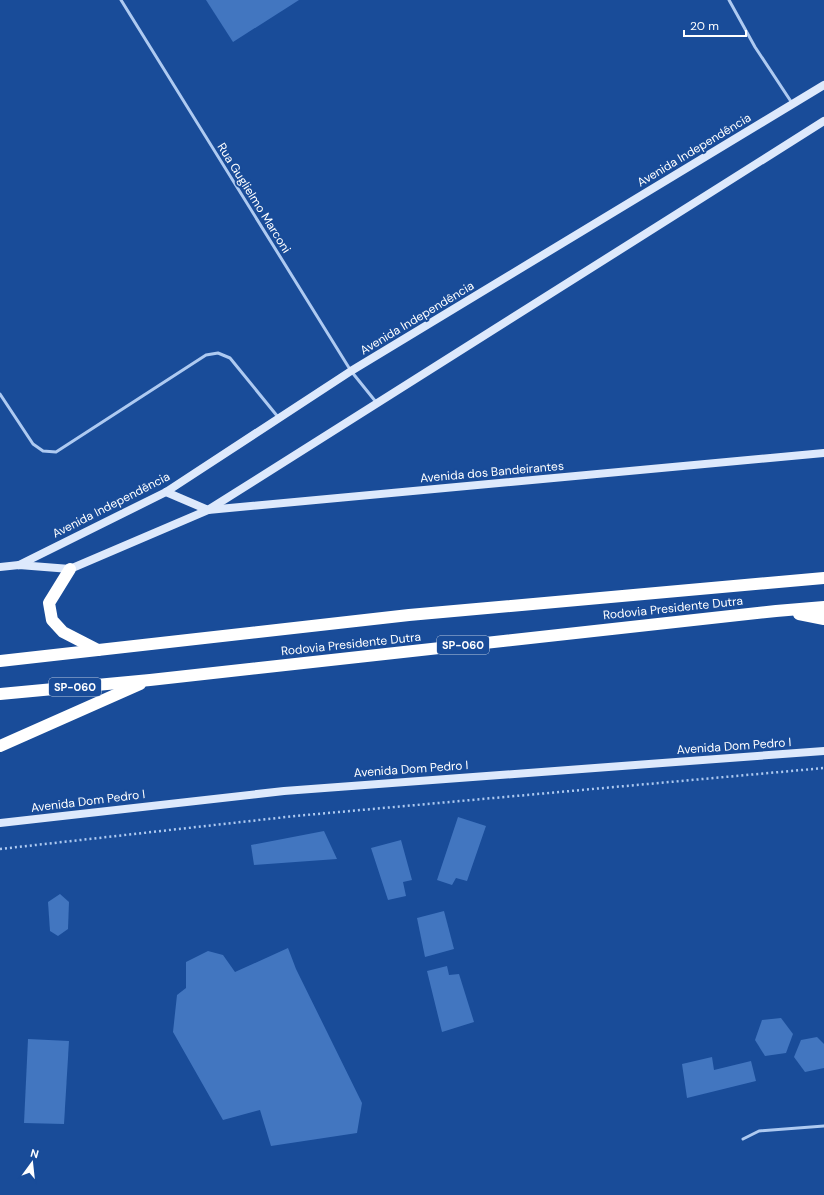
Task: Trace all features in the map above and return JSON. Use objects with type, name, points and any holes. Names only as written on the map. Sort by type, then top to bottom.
[{"type":"highway","points":[[70,570],[49,603],[52,620],[63,632],[98,650]]},
{"type":"highway","name":"Rodovia Presidente Dutra","points":[[0,661],[417,614],[824,578]]},
{"type":"highway","name":"Rodovia Presidente Dutra","points":[[0,694],[150,680],[824,607]]},
{"type":"highway","points":[[776,611],[824,619]]},
{"type":"highway","points":[[0,746],[150,680]]},
{"type":"main road","name":"Avenida Independência","points":[[19,565],[166,492],[351,371],[824,85]]},
{"type":"main road","points":[[0,567],[19,565],[70,570],[208,510],[824,121]]},
{"type":"main road","name":"Avenida dos Bandeirantes","points":[[166,492],[208,510],[824,453]]},
{"type":"main road","name":"Avenida Dom Pedro I","points":[[0,823],[284,791],[824,751]]},
{"type":"lane","name":"Rua Guglielmo Marconi","points":[[121,0],[351,371],[376,403]]},
{"type":"lane","points":[[729,0],[755,47],[793,104]]},
{"type":"lane","points":[[0,394],[33,444],[43,451],[56,452],[206,355],[218,353],[230,358],[279,419]]},
{"type":"lane","points":[[743,1139],[759,1131],[824,1126]]},
{"type":"path","points":[[0,849],[295,816],[824,768]]},
{"type":"building","points":[[206,0],[299,0],[233,42]]},
{"type":"building","points":[[458,817],[486,826],[467,881],[456,878],[452,885],[437,880]]},
{"type":"building","points":[[324,831],[337,859],[254,865],[251,845]]},
{"type":"building","points":[[401,840],[412,880],[403,882],[406,896],[388,900],[371,848]]},
{"type":"building","points":[[60,894],[69,902],[68,929],[58,936],[50,931],[48,902]]},
{"type":"building","points":[[444,911],[454,949],[425,957],[417,918]]},
{"type":"building","points":[[288,948],[296,969],[362,1103],[357,1133],[271,1146],[260,1110],[223,1120],[173,1032],[177,995],[186,988],[186,962],[208,951],[223,955],[235,972]]},
{"type":"building","points":[[447,966],[449,975],[459,974],[474,1022],[442,1032],[427,971]]},
{"type":"building","points":[[781,1018],[793,1034],[786,1053],[765,1056],[755,1040],[762,1020]]},
{"type":"building","points":[[817,1037],[824,1044],[824,1068],[805,1072],[794,1057],[801,1040]]},
{"type":"building","points":[[28,1039],[69,1041],[64,1124],[24,1123]]},
{"type":"building","points":[[712,1057],[714,1070],[751,1061],[756,1081],[687,1098],[682,1064]]}]
